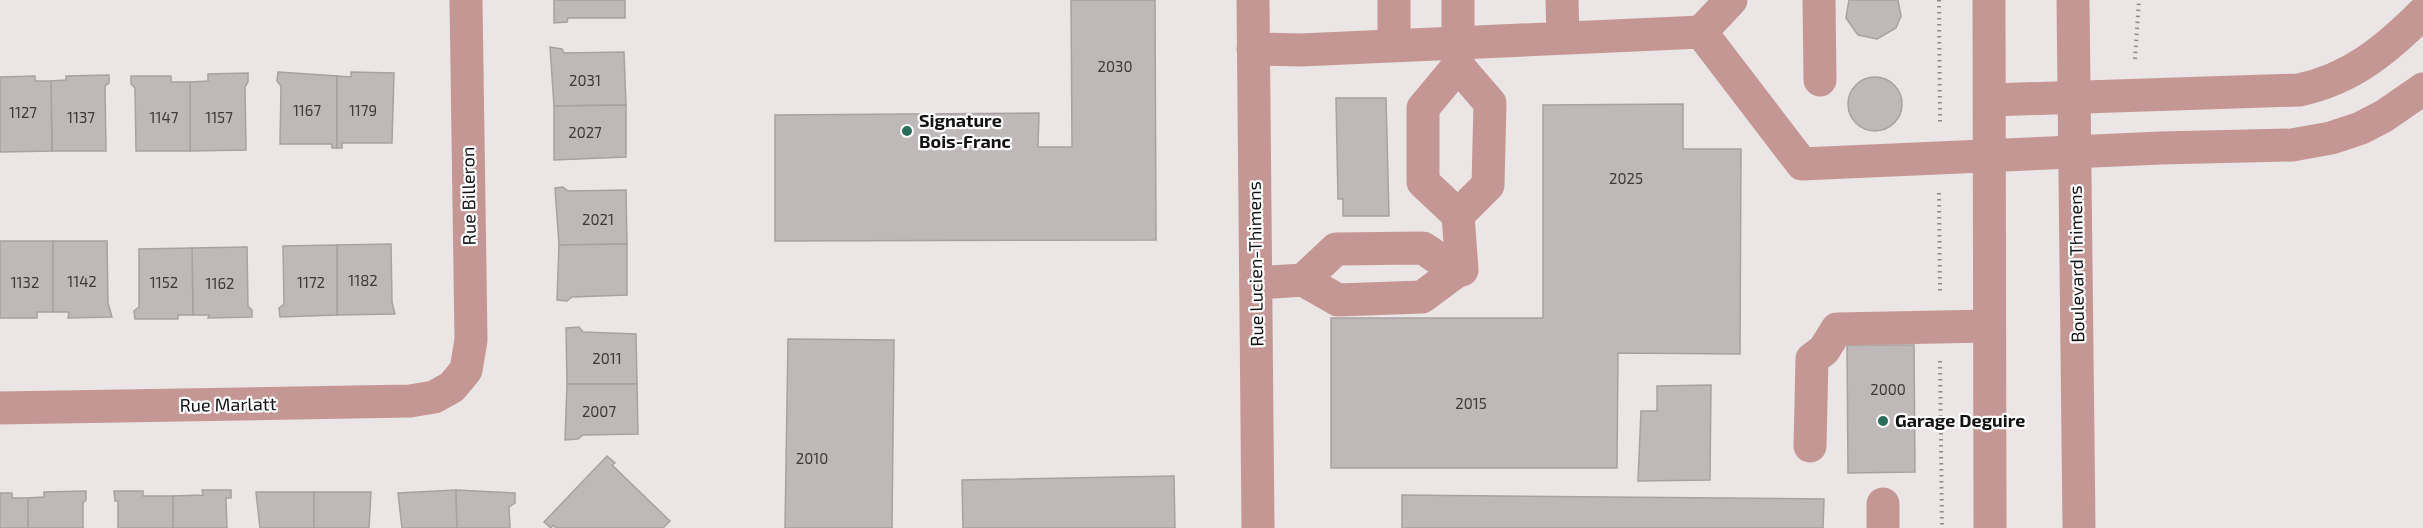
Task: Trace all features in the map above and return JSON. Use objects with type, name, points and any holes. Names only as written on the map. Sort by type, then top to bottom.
[{"type":"street","name":"Rue Billeron","points":[[452,387],[466,370],[471,340],[466,0]]},
{"type":"street","name":"Rue Lucien-Thimens","points":[[1253,0],[1258,528]]},
{"type":"street","points":[[1394,0],[1394,45]]},
{"type":"street","points":[[1458,0],[1459,54],[1490,103],[1488,185],[1458,214]]},
{"type":"street","points":[[1562,0],[1563,37]]},
{"type":"street","points":[[1253,49],[1301,50],[1394,45],[1459,54],[1563,37],[1701,32],[1731,0]]},
{"type":"street","points":[[1819,0],[1820,80]]},
{"type":"street","points":[[1989,0],[1990,528]]},
{"type":"street","name":"Boulevard Thimens","points":[[2073,0],[2079,528]]},
{"type":"street","points":[[1990,100],[2275,92],[2317,86],[2362,67],[2423,14]]},
{"type":"street","points":[[1701,32],[1802,164],[2292,145],[2361,128],[2384,116],[2423,89]]},
{"type":"street","points":[[1256,283],[1304,279],[1338,300],[1422,297],[1457,271],[1462,270],[1458,214],[1423,182],[1423,108],[1459,54]]},
{"type":"street","points":[[1304,279],[1336,249],[1423,248],[1457,271]]},
{"type":"street","points":[[1810,446],[1812,359],[1824,350],[1837,329],[1989,326]]},
{"type":"street","name":"Rue Marlatt","points":[[0,408],[378,402],[434,397],[452,387]]},
{"type":"path","points":[[1939,0],[1941,120]]},
{"type":"path","points":[[2138,42],[2139,0]]},
{"type":"path","points":[[1939,186],[1940,303]]},
{"type":"path","points":[[1940,350],[1942,528]]},
{"type":"building","points":[[554,0],[625,0],[625,18],[568,18],[567,22],[554,23]]},
{"type":"building","name":"Signature Bois-Franc","points":[[1071,0],[1155,0],[1156,240],[775,241],[775,115],[1039,113],[1038,147],[1072,147]]},
{"type":"building","points":[[1849,0],[1898,0],[1901,16],[1896,28],[1877,39],[1858,35],[1846,18]]},
{"type":"building","points":[[550,47],[562,49],[564,53],[624,52],[626,105],[554,106]]},
{"type":"building","points":[[278,72],[337,76],[337,148],[332,148],[332,144],[280,144],[281,86],[277,81]]},
{"type":"building","points":[[351,72],[394,73],[392,143],[342,143],[342,148],[337,148],[337,76],[351,77]]},
{"type":"building","points":[[248,73],[248,82],[245,87],[246,150],[190,151],[190,82],[208,81],[208,74]]},
{"type":"building","points":[[109,75],[109,83],[105,86],[106,151],[52,151],[51,81],[66,80],[66,76]]},
{"type":"building","points":[[35,76],[35,81],[51,81],[52,151],[0,152],[0,77]]},
{"type":"building","points":[[131,76],[171,76],[171,82],[190,82],[190,151],[136,151],[135,88],[131,84]]},
{"type":"building","points":[[1875,77],[1885,79],[1894,85],[1900,94],[1902,104],[1900,114],[1894,123],[1885,129],[1875,131],[1865,129],[1856,123],[1850,114],[1848,104],[1850,94],[1856,85],[1865,79]]},
{"type":"building","points":[[1336,98],[1386,98],[1389,216],[1343,216],[1343,199],[1338,199]]},
{"type":"building","points":[[1683,104],[1683,149],[1741,149],[1740,354],[1618,353],[1617,468],[1331,468],[1331,318],[1543,318],[1543,105]]},
{"type":"building","points":[[626,105],[626,157],[554,160],[554,106]]},
{"type":"building","points":[[563,187],[568,191],[626,190],[627,244],[559,245],[555,188]]},
{"type":"building","points":[[0,241],[53,241],[53,312],[37,312],[37,318],[0,318]]},
{"type":"building","points":[[53,241],[107,241],[108,303],[112,317],[68,318],[69,312],[53,312]]},
{"type":"building","points":[[391,244],[392,302],[395,314],[337,315],[337,245]]},
{"type":"building","points":[[627,244],[627,295],[572,297],[567,301],[557,300],[559,245]]},
{"type":"building","points":[[337,245],[337,315],[280,317],[279,308],[284,304],[283,246]]},
{"type":"building","points":[[247,247],[248,306],[252,310],[252,317],[208,318],[209,315],[193,315],[192,248]]},
{"type":"building","points":[[192,248],[193,315],[178,315],[178,319],[135,319],[134,311],[139,307],[139,249]]},
{"type":"building","points":[[579,327],[583,332],[636,334],[637,384],[567,384],[566,328]]},
{"type":"building","points":[[788,339],[894,340],[892,528],[785,528]]},
{"type":"building","points":[[1847,345],[1914,345],[1915,472],[1848,473]]},
{"type":"building","points":[[567,384],[637,384],[638,434],[583,435],[578,439],[565,440]]},
{"type":"building","points":[[1711,385],[1710,480],[1638,481],[1641,411],[1657,411],[1657,386]]},
{"type":"building","points":[[607,456],[615,463],[612,465],[670,521],[663,528],[556,528],[553,525],[551,528],[544,522]]},
{"type":"building","points":[[1174,476],[1175,528],[963,528],[962,480]]},
{"type":"building","points":[[202,490],[231,490],[231,498],[226,498],[227,528],[173,528],[173,496],[203,495]]},
{"type":"building","points":[[456,490],[457,528],[402,528],[398,493]]},
{"type":"building","points":[[456,490],[515,493],[515,503],[509,507],[510,528],[457,528]]},
{"type":"building","points":[[86,491],[86,500],[83,503],[83,528],[28,528],[28,498],[44,497],[44,492]]},
{"type":"building","points":[[114,491],[143,491],[143,496],[173,496],[173,528],[118,528],[118,501],[115,501]]},
{"type":"building","points":[[256,492],[314,492],[314,528],[260,528]]},
{"type":"building","points":[[314,492],[371,492],[369,528],[314,528]]},
{"type":"building","points":[[0,493],[12,493],[12,498],[28,498],[28,528],[0,528]]},
{"type":"building","points":[[1402,495],[1824,499],[1823,528],[1402,528]]},
{"type":"place","name":"Signature Bois-Franc","points":[[907,131]]},
{"type":"place","name":"Garage Deguire","points":[[1883,421]]}]
